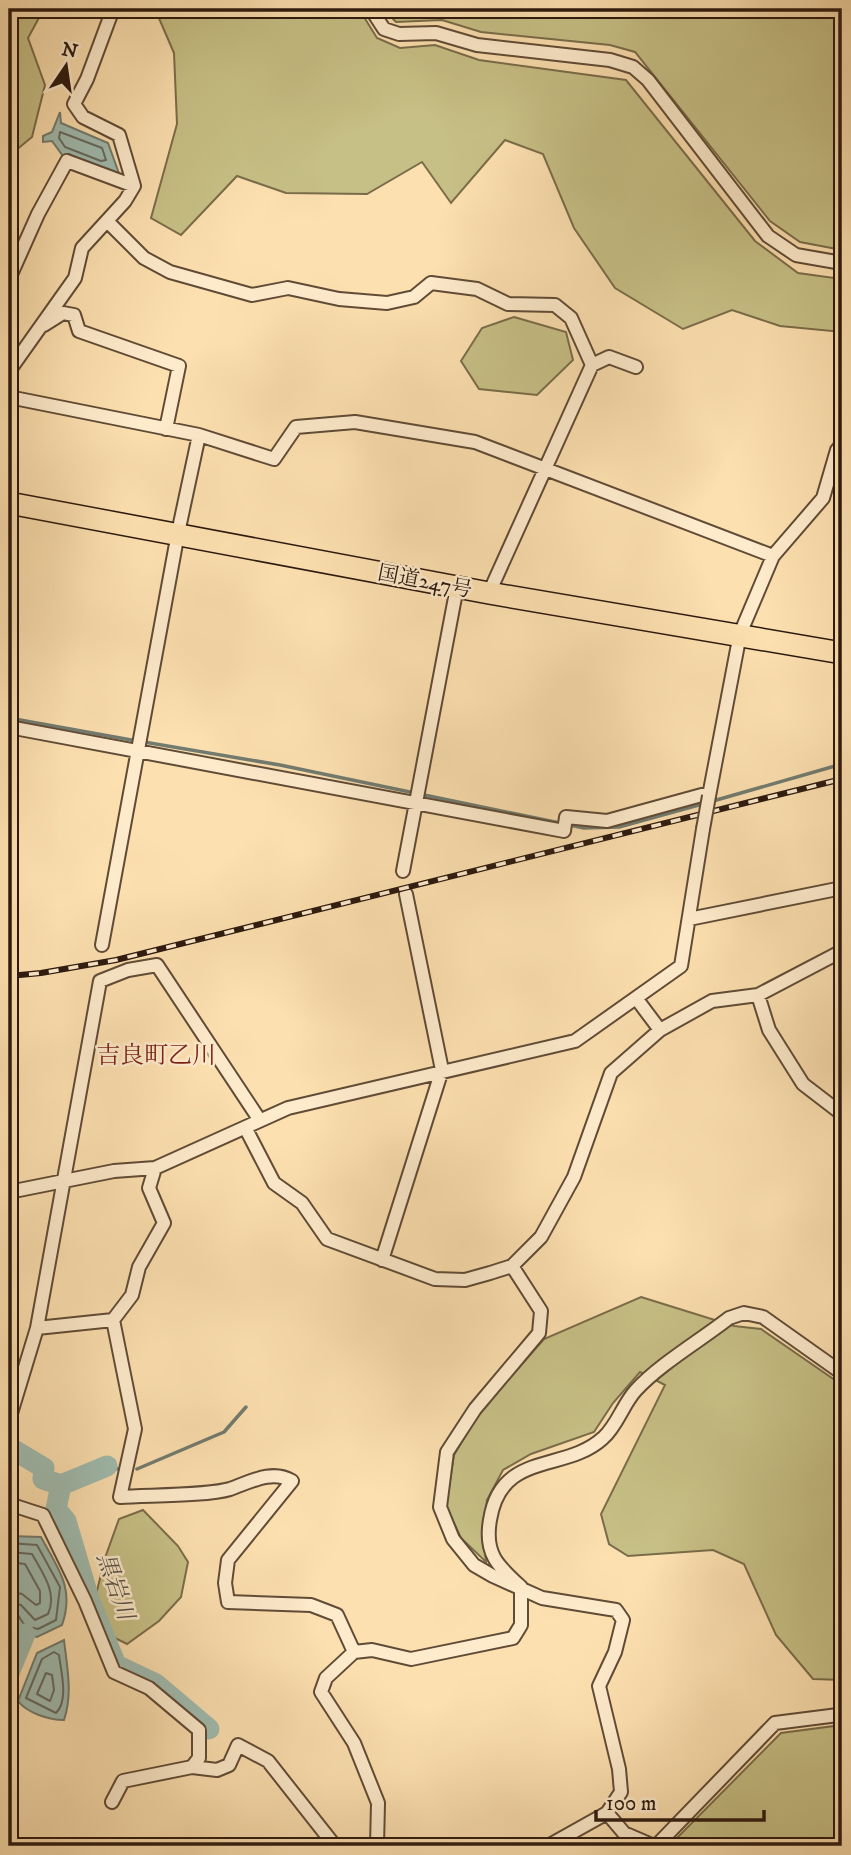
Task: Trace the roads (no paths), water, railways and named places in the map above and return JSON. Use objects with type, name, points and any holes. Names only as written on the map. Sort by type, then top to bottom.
[{"type":"highway","name":"国道247号","points":[[9,503],[489,593],[842,653]]},
{"type":"street","points":[[113,9],[88,79],[74,104],[83,117],[119,135],[134,186]]},
{"type":"street","points":[[371,9],[384,29],[399,34],[436,33],[477,45],[610,60],[633,66],[648,80],[768,236],[796,255],[842,263]]},
{"type":"street","points":[[9,279],[66,160],[134,186]]},
{"type":"street","points":[[9,371],[75,278],[82,248],[108,222],[134,186]]},
{"type":"street","points":[[108,222],[144,258],[170,272],[252,295],[288,289],[339,299],[387,303],[414,297],[431,283],[477,289],[508,304],[555,305],[571,318],[592,365]]},
{"type":"street","points":[[41,327],[63,313],[74,315],[79,331],[178,366],[166,429]]},
{"type":"street","points":[[489,593],[592,365],[609,357],[636,367]]},
{"type":"street","points":[[9,397],[200,435],[274,459],[296,427],[355,422],[475,442],[773,556]]},
{"type":"street","points":[[102,945],[178,534],[200,435]]},
{"type":"street","points":[[9,1192],[155,1168],[288,1108],[575,1041],[681,966],[709,794],[740,635],[773,556],[822,498],[837,450],[842,444]]},
{"type":"street","points":[[403,871],[457,587]]},
{"type":"street","points":[[9,727],[138,749],[564,831],[566,817],[607,821],[709,794]]},
{"type":"street","points":[[689,919],[842,888]]},
{"type":"street","points":[[382,1260],[442,1070],[406,894]]},
{"type":"street","points":[[246,1129],[274,1183],[302,1203],[327,1239],[435,1279],[464,1280],[512,1266],[541,1237],[574,1177],[611,1073],[660,1030],[712,1001],[758,995],[842,951]]},
{"type":"street","points":[[9,1420],[37,1328],[100,981],[128,970],[157,965],[259,1119]]},
{"type":"street","points":[[758,995],[769,1030],[803,1084],[842,1114]]},
{"type":"street","points":[[636,998],[660,1030]]},
{"type":"street","points":[[37,1328],[113,1320],[132,1295],[139,1268],[164,1223],[149,1188],[155,1168]]},
{"type":"street","points":[[512,1266],[541,1311],[539,1333],[475,1409],[447,1452],[440,1507],[453,1539],[474,1564],[542,1598],[616,1610],[623,1620],[615,1653],[600,1686],[619,1769],[621,1792],[607,1814],[548,1846]]},
{"type":"street","points":[[377,1846],[378,1803],[354,1743],[321,1692],[326,1678],[354,1652],[372,1650],[411,1659],[513,1637],[521,1625],[522,1587],[493,1561],[488,1531],[492,1504],[508,1481],[530,1466],[585,1450],[605,1437],[622,1406],[638,1387],[729,1318],[744,1313],[763,1317],[842,1373]]},
{"type":"street","points":[[113,1320],[135,1429],[120,1497],[227,1490],[251,1480],[282,1475],[292,1481],[229,1560],[225,1583],[228,1602],[311,1605],[337,1615],[354,1652]]},
{"type":"street","points":[[9,1504],[43,1516],[85,1601],[114,1672],[149,1688],[199,1730],[198,1758],[192,1767]]},
{"type":"street","points":[[607,1814],[624,1833],[655,1846],[775,1723],[838,1714],[842,1711]]},
{"type":"street","points":[[112,1802],[123,1781],[192,1767],[218,1770],[229,1765],[238,1745],[268,1761],[335,1846]]},
{"type":"water","points":[[60,112],[61,123],[108,143],[121,179],[69,154],[63,156],[52,141],[43,142],[43,136],[52,132]]},
{"type":"water","points":[[9,1536],[41,1537],[59,1569],[66,1589],[66,1612],[62,1625],[37,1637],[20,1633],[9,1612]]},
{"type":"water","points":[[64,1640],[69,1690],[64,1720],[39,1715],[18,1701],[37,1653]]},
{"type":"waterway","points":[[9,718],[137,741]]},
{"type":"waterway","points":[[144,742],[280,765],[584,828],[619,827],[706,803]]},
{"type":"waterway","points":[[713,801],[842,764]]},
{"type":"waterway","points":[[137,1469],[224,1432],[246,1407]]},
{"type":"waterway","name":"黒岩川","points":[[9,1447],[44,1468],[43,1479],[61,1485],[56,1509],[66,1521],[89,1599],[116,1665],[156,1684],[209,1729]]},
{"type":"waterway","points":[[107,1466],[122,1470]]},
{"type":"waterway","points":[[61,1485],[107,1466]]},
{"type":"waterway","points":[[9,1673],[25,1634]]},
{"type":"railway","points":[[9,976],[116,960],[842,779]]},
{"type":"district","name":"吉良町乙川","points":[[156,1055]]}]
